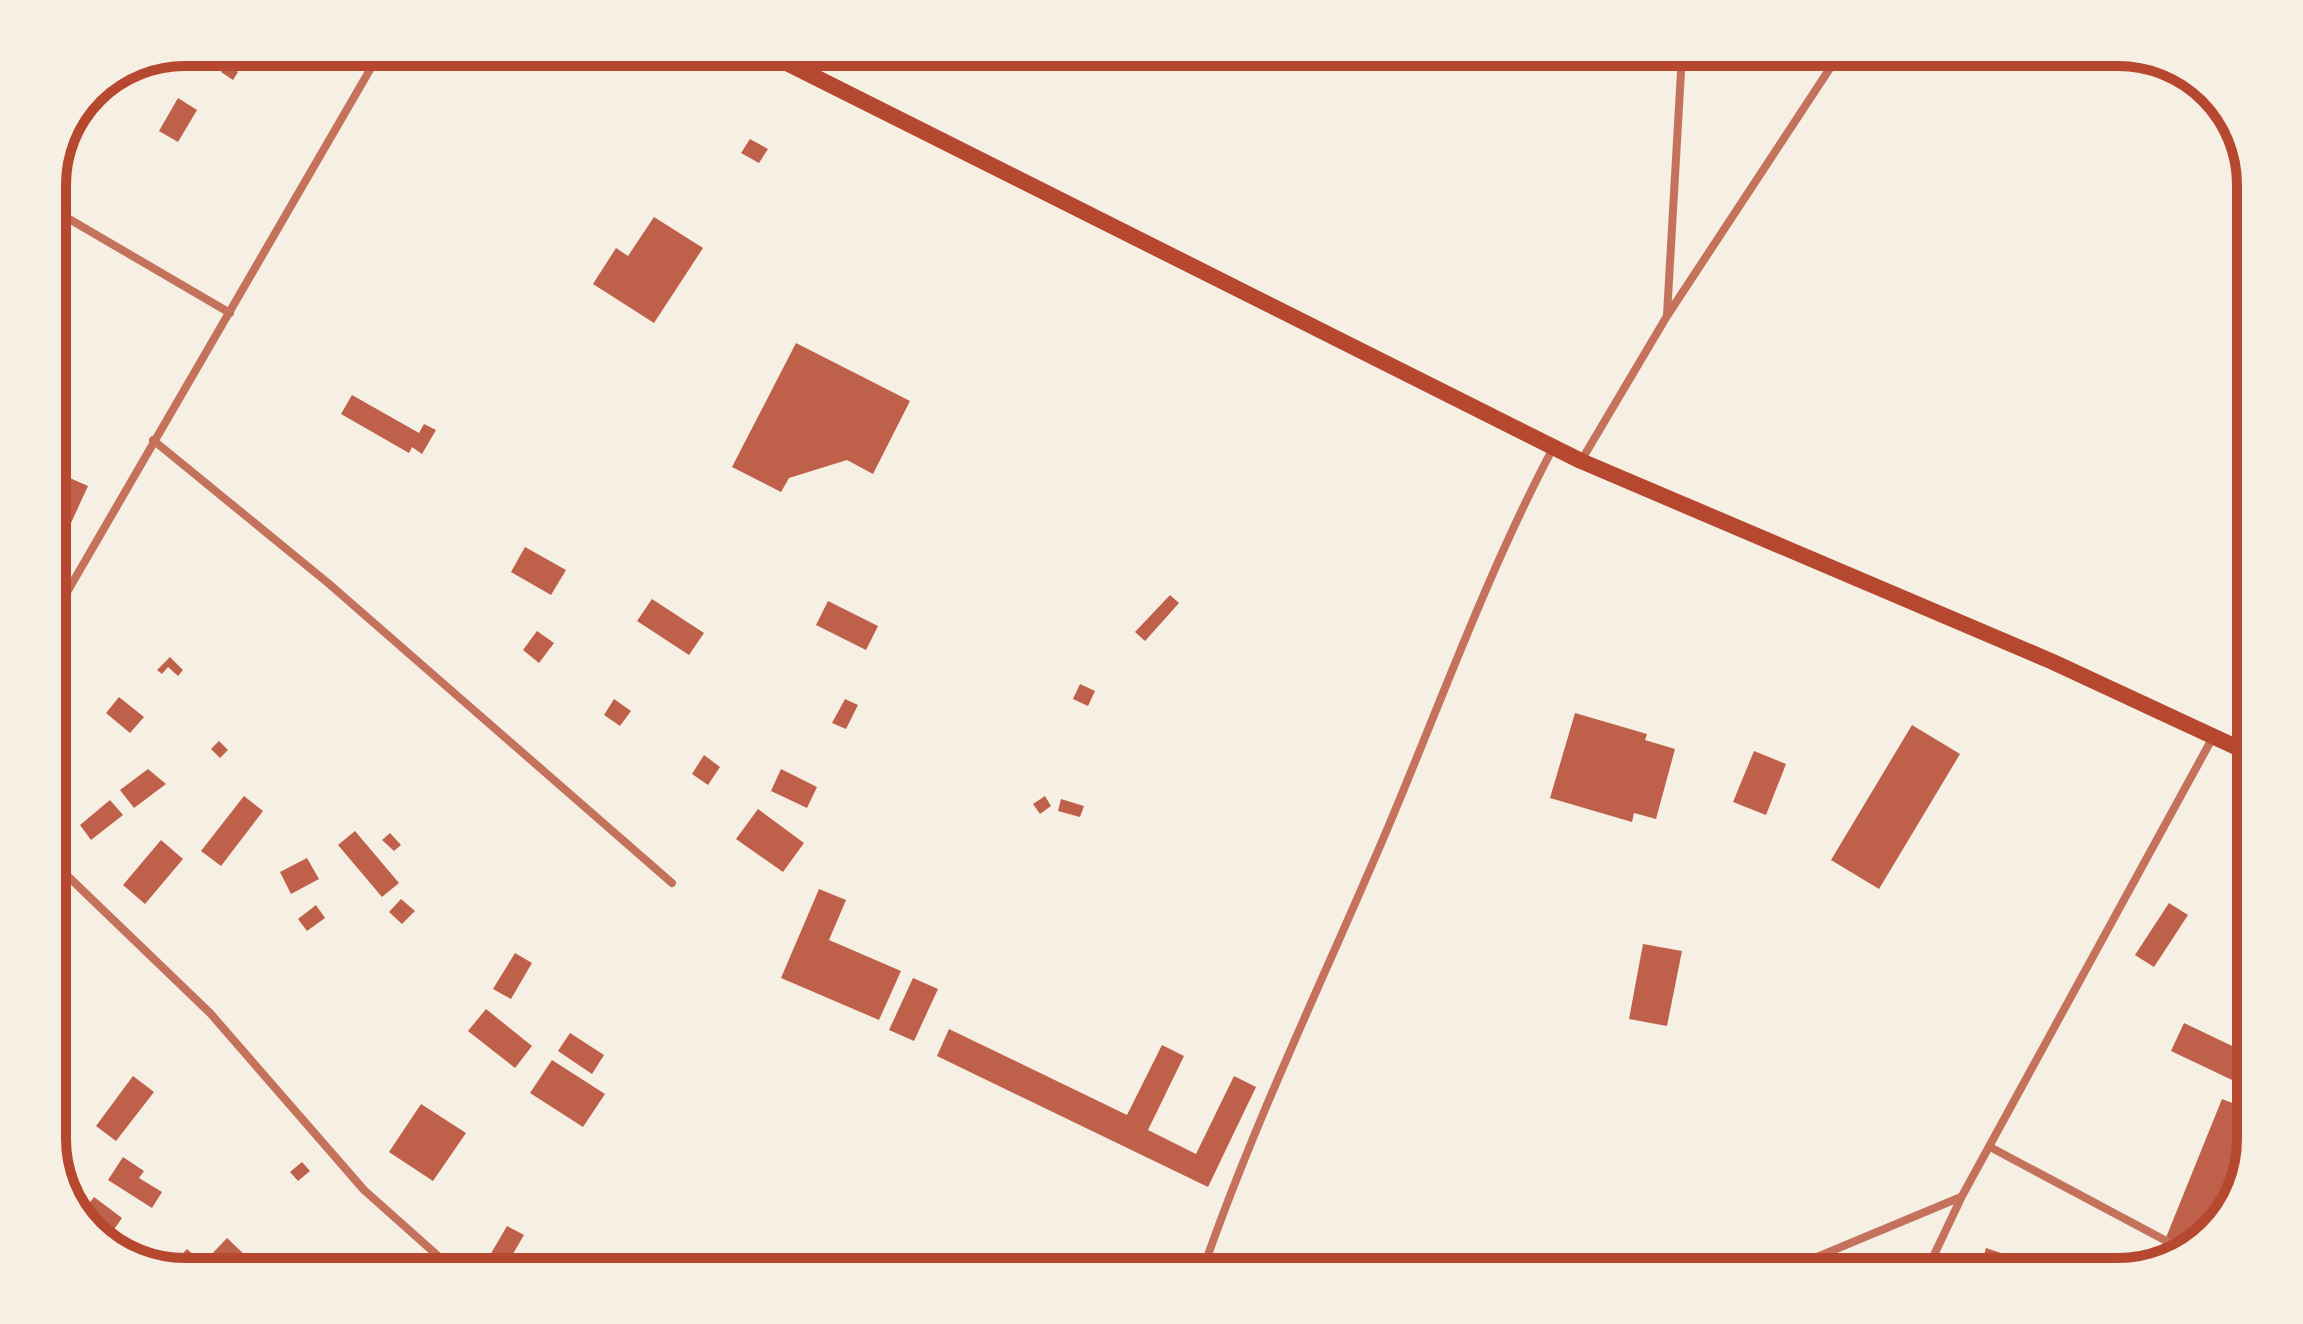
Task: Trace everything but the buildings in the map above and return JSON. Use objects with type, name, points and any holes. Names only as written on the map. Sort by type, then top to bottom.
[{"type":"main road","points":[[793,66],[1553,448],[2053,662],[2237,748]]},
{"type":"street","points":[[66,593],[372,66]]},
{"type":"street","points":[[1667,316],[1681,66]]},
{"type":"street","points":[[1581,461],[1667,316],[1831,66]]},
{"type":"street","points":[[66,217],[230,313]]},
{"type":"street","points":[[153,440],[328,583],[672,883]]},
{"type":"street","points":[[1207,1258],[1237,1172],[1383,839],[1513,523],[1553,448]]},
{"type":"street","points":[[1933,1258],[1962,1196],[2213,737]]},
{"type":"street","points":[[66,874],[210,1013],[364,1190],[440,1258]]},
{"type":"street","points":[[1990,1147],[2172,1244]]},
{"type":"street","points":[[1814,1258],[1962,1196]]}]
